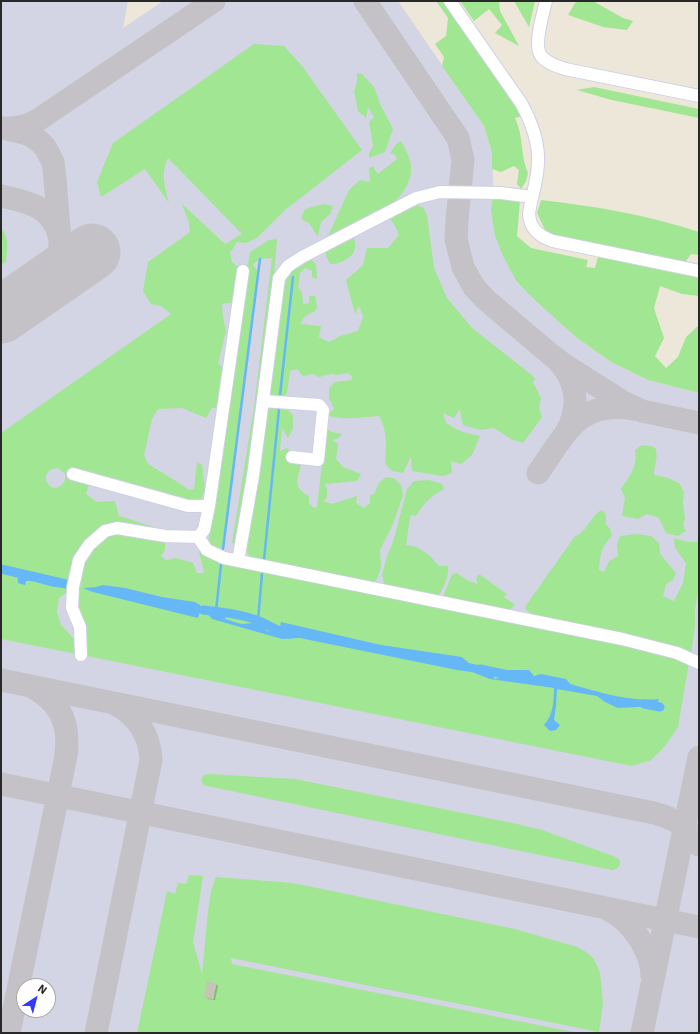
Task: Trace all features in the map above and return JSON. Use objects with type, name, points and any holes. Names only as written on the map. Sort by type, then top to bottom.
[{"type":"street","points":[[450,1],[521,103],[528,115],[534,131],[538,162],[529,214],[533,229],[553,241],[699,271]]},
{"type":"street","points":[[546,1],[537,46],[540,55],[547,61],[566,69],[699,96]]},
{"type":"street","points":[[238,561],[253,476],[279,278],[288,266],[302,256],[416,198],[440,192],[501,193],[532,197]]},
{"type":"street","points":[[198,537],[204,530],[209,506],[243,271]]},
{"type":"street","points":[[263,401],[319,405],[323,410],[318,460],[292,457]]},
{"type":"street","points":[[73,474],[188,506],[209,506]]},
{"type":"street","points":[[81,655],[80,627],[72,608],[73,587],[79,560],[89,545],[105,531],[117,528],[165,536],[198,537]]},
{"type":"street","points":[[198,537],[208,550],[224,558],[622,639],[677,653],[699,663]]},
{"type":"shaded area","points":[[1,1],[128,1],[123,28],[163,1],[398,1],[484,126],[492,153],[493,182],[491,210],[517,282],[577,338],[611,362],[648,380],[699,393],[699,1033],[1,1033]]},
{"type":"green space","points":[[436,1],[442,1],[522,116],[515,118],[520,132],[524,160],[528,173],[526,181],[521,189],[517,184],[519,170],[514,166],[501,172],[492,169],[492,153],[484,126],[442,66],[444,57],[435,44],[446,36],[448,18]]},
{"type":"green space","points":[[460,1],[499,1],[500,11],[519,46],[495,33],[502,25],[489,9],[474,21]]},
{"type":"green space","points":[[514,1],[535,1],[529,27]]},
{"type":"green space","points":[[580,1],[593,1],[623,18],[633,21],[627,30],[603,27],[568,15],[575,3]]},
{"type":"green space","points":[[254,44],[284,46],[302,66],[362,150],[285,210],[257,238],[246,243],[237,242],[230,253],[232,262],[243,271],[248,264],[250,252],[269,240],[277,239],[273,286],[260,386],[249,464],[235,543],[232,543],[254,407],[272,258],[260,259],[253,264],[258,272],[223,549],[208,544],[241,301],[222,304],[226,331],[218,364],[224,368],[219,408],[212,408],[206,418],[182,408],[158,409],[152,419],[144,455],[148,464],[189,490],[194,489],[197,462],[202,465],[205,489],[201,500],[183,500],[91,479],[86,494],[97,502],[115,501],[119,516],[158,528],[148,528],[90,538],[73,558],[67,592],[59,598],[57,612],[61,625],[73,638],[77,654],[1,639],[1,433],[171,314],[161,306],[151,304],[143,291],[148,262],[190,232],[189,223],[182,204],[225,244],[242,234],[168,158],[164,169],[164,175],[169,203],[145,169],[101,197],[97,182],[113,143]],"holes":[[[58,468],[65,474],[64,482],[59,487],[54,488],[48,484],[46,476],[52,469]]]},
{"type":"green space","points":[[361,73],[374,87],[381,106],[393,129],[385,152],[369,158],[369,153],[373,146],[369,122],[374,117],[368,107],[366,118],[358,111],[354,91],[357,82],[357,74]]},
{"type":"green space","points":[[594,87],[699,109],[699,118],[612,100],[577,90]]},
{"type":"green space","points":[[401,141],[409,159],[411,174],[409,182],[399,197],[392,205],[323,242],[329,234],[349,190],[360,180],[370,182],[369,168],[374,166],[374,169],[378,174],[397,159],[394,154],[390,154],[396,144]]},
{"type":"green space","points":[[492,197],[520,201],[517,236],[531,248],[588,260],[586,267],[595,268],[598,257],[699,278],[699,296],[682,294],[660,286],[654,308],[664,338],[655,356],[666,368],[678,357],[686,337],[699,325],[699,393],[648,380],[611,362],[577,338],[537,302],[517,282],[504,258],[495,236],[491,210]]},
{"type":"green space","points":[[541,200],[621,212],[699,232],[699,255],[691,254],[686,261],[678,261],[551,235],[546,232],[537,213]]},
{"type":"green space","points":[[323,204],[333,206],[330,214],[321,222],[318,237],[309,223],[301,218],[305,209]]},
{"type":"green space","points":[[414,205],[423,207],[427,215],[434,268],[447,298],[472,328],[533,376],[535,379],[533,382],[541,398],[539,408],[542,417],[523,443],[511,439],[494,428],[480,430],[463,425],[460,409],[454,418],[443,413],[446,423],[462,432],[480,436],[472,455],[461,464],[451,461],[452,473],[443,476],[412,471],[411,457],[403,473],[392,471],[385,464],[385,434],[379,416],[338,418],[327,415],[334,409],[329,398],[329,388],[335,382],[352,380],[352,376],[348,373],[337,375],[331,374],[319,377],[313,374],[303,376],[297,369],[290,371],[287,393],[283,398],[271,397],[270,389],[285,284],[290,270],[310,257],[316,265],[317,279],[312,277],[312,271],[305,268],[300,273],[298,288],[302,292],[303,304],[309,303],[309,296],[315,296],[317,307],[315,311],[305,316],[300,324],[321,326],[319,337],[329,342],[340,336],[358,331],[363,317],[359,306],[355,314],[346,280],[363,265],[367,248],[388,248],[399,235],[394,224],[388,217]]},
{"type":"green space","points":[[1,228],[6,236],[7,244],[6,262],[1,265]]},
{"type":"green space","points":[[353,235],[355,246],[352,255],[341,262],[330,264],[326,256],[326,250]]},
{"type":"green space","points":[[270,407],[288,410],[293,415],[293,428],[288,438],[282,428],[280,451],[287,448],[290,451],[289,461],[291,463],[301,465],[298,487],[309,496],[309,503],[314,508],[317,507],[326,429],[342,434],[339,438],[332,440],[338,444],[336,459],[343,467],[361,474],[357,481],[325,484],[327,498],[323,501],[332,504],[357,496],[356,503],[364,508],[370,503],[370,495],[374,494],[379,483],[386,477],[394,478],[401,485],[403,495],[393,524],[380,550],[381,567],[377,579],[373,584],[255,561],[250,557],[247,551],[247,542],[267,411]]},
{"type":"green space","points":[[642,445],[651,446],[656,449],[657,456],[654,475],[668,478],[679,483],[684,492],[683,503],[685,518],[683,525],[686,531],[678,536],[666,533],[659,518],[647,514],[638,519],[622,516],[625,498],[621,489],[634,466],[636,456],[635,450]]},
{"type":"green space","points":[[429,480],[442,484],[444,489],[428,500],[416,516],[411,515],[406,545],[417,547],[430,556],[439,566],[448,566],[447,577],[441,592],[439,595],[432,596],[389,587],[384,584],[382,575],[387,556],[393,542],[407,489],[414,481]]},
{"type":"green space","points":[[602,510],[606,514],[606,524],[610,529],[612,536],[605,544],[600,560],[599,570],[604,572],[609,561],[618,556],[617,544],[620,536],[637,534],[651,536],[659,543],[660,554],[676,573],[673,580],[666,584],[663,596],[674,601],[683,583],[686,563],[675,548],[674,538],[688,542],[699,542],[699,586],[691,653],[536,617],[525,609],[575,536],[583,531],[594,516]]},
{"type":"green space","points":[[123,532],[165,542],[165,550],[161,556],[166,560],[176,558],[193,563],[197,573],[204,573],[199,551],[209,555],[647,649],[689,662],[678,727],[665,746],[651,760],[632,766],[87,656],[78,615],[77,588],[80,575],[84,563],[99,543],[108,536]]},
{"type":"green space","points":[[457,573],[468,581],[478,584],[476,579],[479,574],[507,594],[504,597],[515,605],[510,609],[496,609],[443,597],[452,574]]},
{"type":"green space","points":[[204,775],[295,779],[517,824],[542,830],[616,857],[620,861],[620,864],[617,868],[612,870],[203,785],[201,779]]},
{"type":"green space","points":[[189,875],[203,876],[193,942],[202,974],[208,911],[211,891],[216,877],[293,883],[515,929],[577,947],[594,959],[600,973],[603,1003],[599,1032],[231,958],[232,964],[578,1033],[137,1033],[167,891],[175,894],[178,883],[186,884]]},
{"type":"water","points":[[1,566],[23,570],[45,581],[62,583],[62,587],[53,587],[31,581],[26,581],[25,585],[18,583],[18,571],[1,569]]},
{"type":"water","points":[[103,585],[195,602],[200,605],[201,610],[222,613],[226,616],[225,619],[241,624],[255,623],[258,620],[267,631],[279,632],[281,622],[381,645],[462,657],[469,663],[491,668],[495,679],[505,676],[509,670],[529,670],[534,676],[541,674],[566,679],[570,684],[614,696],[648,700],[659,699],[656,706],[618,708],[605,702],[597,696],[557,689],[554,720],[560,725],[556,730],[550,731],[544,725],[551,713],[554,688],[490,679],[472,672],[300,638],[282,639],[212,619],[210,616],[202,612],[200,612],[198,618],[93,592],[83,588]]},
{"type":"building","points":[[208,982],[216,984],[213,999],[205,997]]},
{"type":"waterway","points":[[223,549],[260,259]]},
{"type":"waterway","points":[[280,395],[293,277]]},
{"type":"waterway","points":[[264,560],[279,409]]},
{"type":"waterway","points":[[216,611],[221,565]]},
{"type":"waterway","points":[[1,569],[66,584]]},
{"type":"waterway","points":[[258,620],[262,574]]},
{"type":"waterway","points":[[203,610],[247,617],[290,634]]},
{"type":"waterway","points":[[480,669],[518,677]]},
{"type":"waterway","points":[[644,704],[660,707]]},
{"type":"taxiway","points":[[2,128],[21,127],[38,120],[214,1]]},
{"type":"taxiway","points":[[365,1],[458,138],[463,160],[456,239],[463,267],[474,287],[485,299],[550,354],[566,366],[623,402],[642,411],[699,423]]},
{"type":"taxiway","points":[[7,129],[28,134],[39,141],[45,147],[53,162],[60,242],[59,261],[54,272],[48,280],[20,301]]},
{"type":"taxiway","points":[[1,196],[20,200],[36,206],[44,211],[50,217],[59,235]]},
{"type":"taxiway","points":[[559,362],[570,378],[575,396],[575,405],[567,431]]},
{"type":"taxiway","points":[[538,473],[566,433],[575,423],[586,415],[599,409],[615,407],[633,409]]},
{"type":"taxiway","points":[[1,680],[654,813],[669,818],[680,824],[695,838],[699,845]]},
{"type":"taxiway","points":[[34,688],[51,700],[61,715],[66,733],[66,753]]},
{"type":"taxiway","points":[[96,1033],[151,760],[148,743],[142,728],[131,715],[117,705]]},
{"type":"taxiway","points":[[9,1033],[67,751]]},
{"type":"taxiway","points":[[642,1033],[699,757]]},
{"type":"taxiway","points":[[1,784],[699,927]]},
{"type":"taxiway","points":[[609,910],[625,921],[639,938],[648,957],[652,976]]},
{"type":"runway","points":[[1,315],[92,252]]}]
